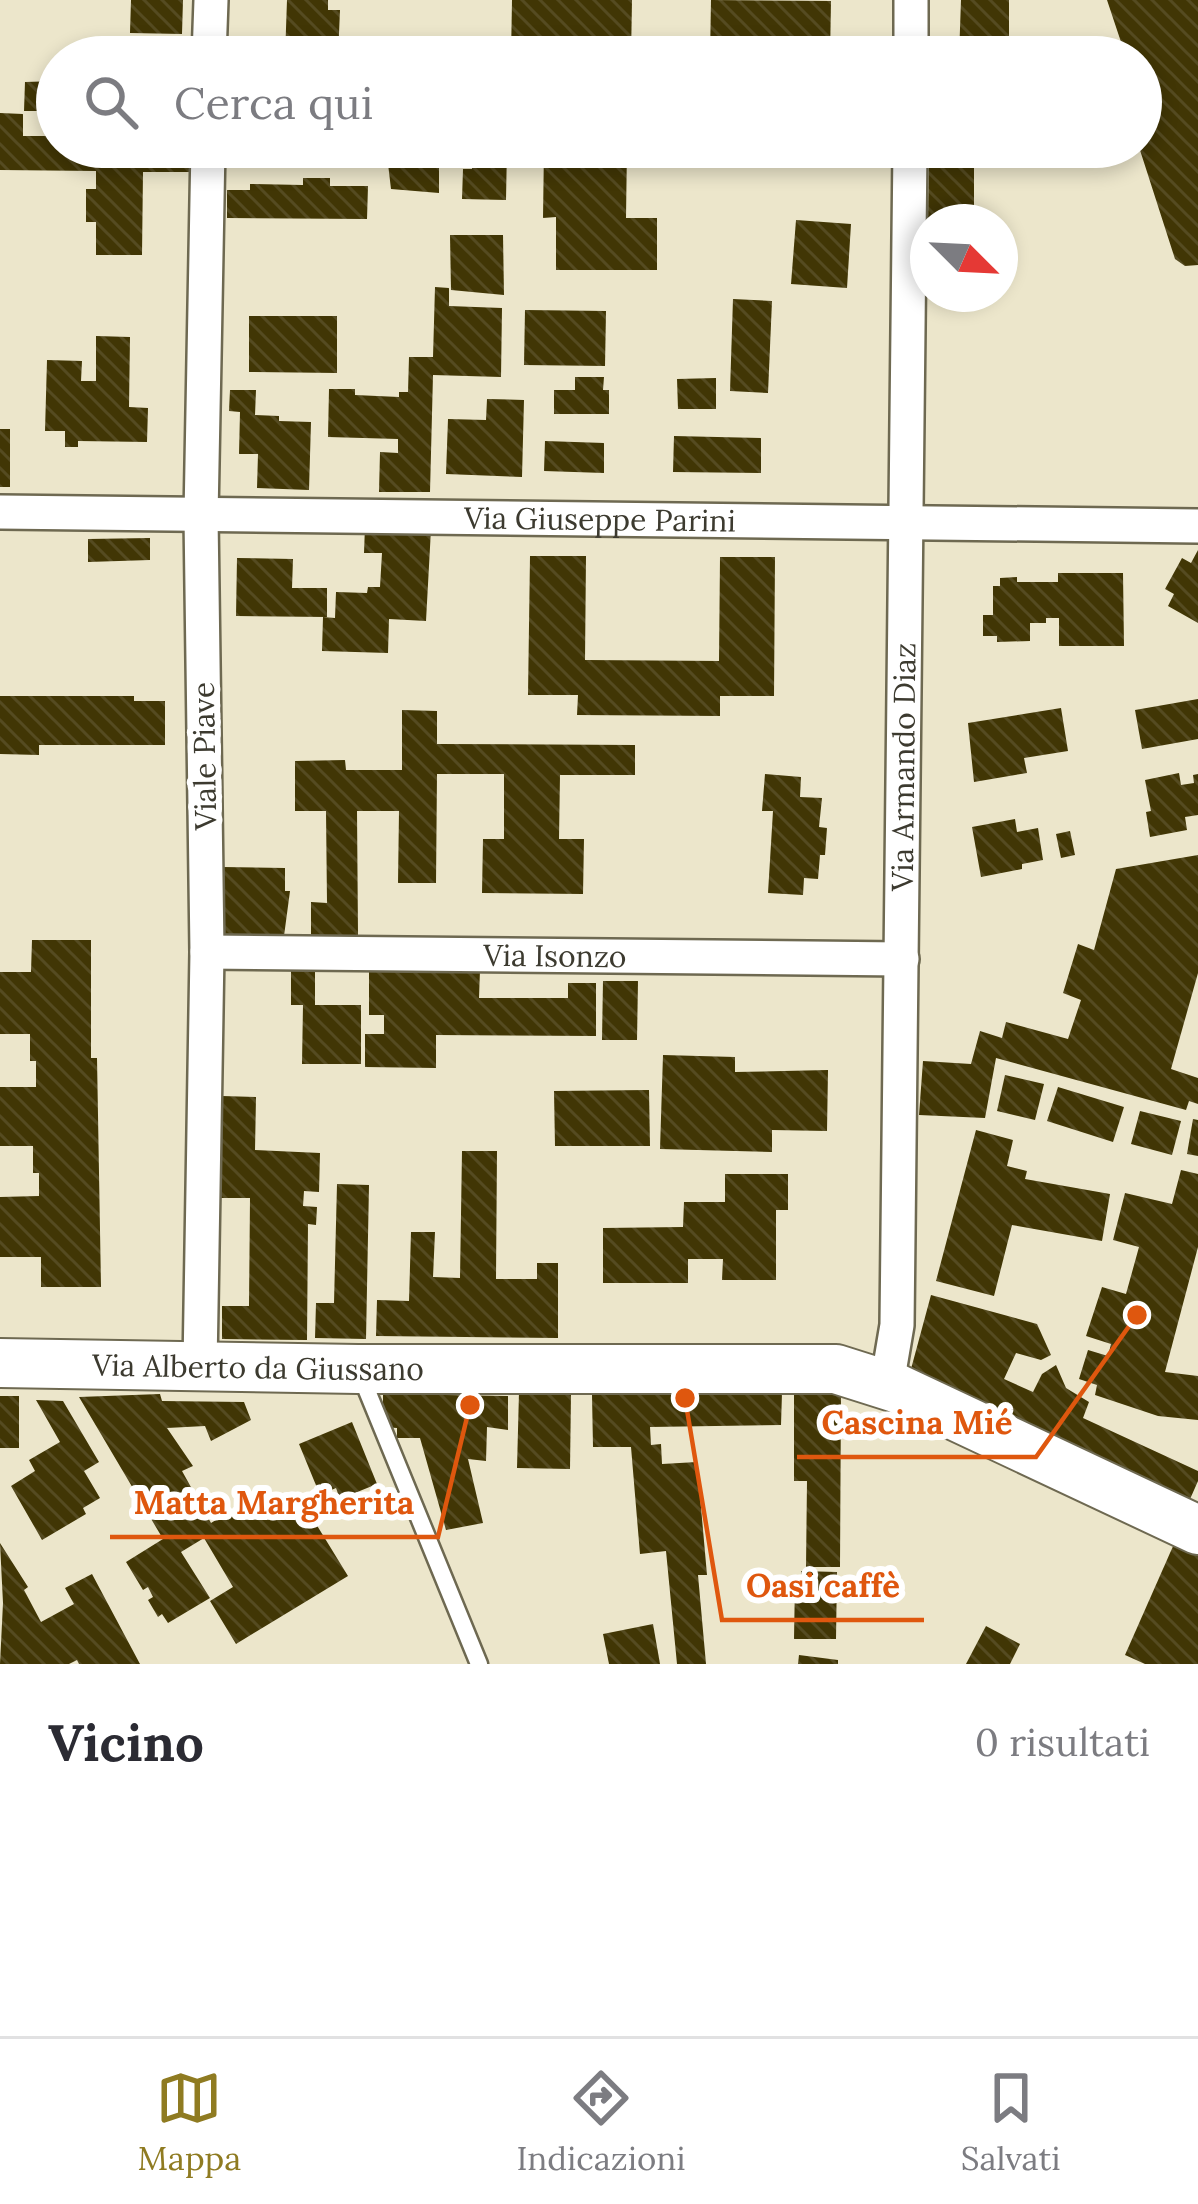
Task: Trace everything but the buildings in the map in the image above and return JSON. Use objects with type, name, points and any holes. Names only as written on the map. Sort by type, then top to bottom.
[{"type":"street","points":[[210,36],[211,0]]},
{"type":"street","points":[[911,0],[911,36]]},
{"type":"street","name":"Viale Piave","points":[[200,1366],[207,952],[201,516],[208,168]]},
{"type":"street","name":"Via Armando Diaz","points":[[886,1384],[897,1325],[910,168]]},
{"type":"street","name":"Via Giuseppe Parini","points":[[0,512],[1198,526]]},
{"type":"street","name":"Via Isonzo","points":[[207,952],[902,959]]},
{"type":"street","name":"Via Alberto da Giussano","points":[[0,1363],[358,1370],[836,1369],[886,1384],[1198,1531]]},
{"type":"lane","points":[[358,1370],[479,1664]]},
{"type":"place","name":"Cascina Mié","points":[[1137,1315]]},
{"type":"place","name":"Oasi caffè","points":[[685,1398]]},
{"type":"place","name":"Matta Margherita","points":[[470,1405]]}]
